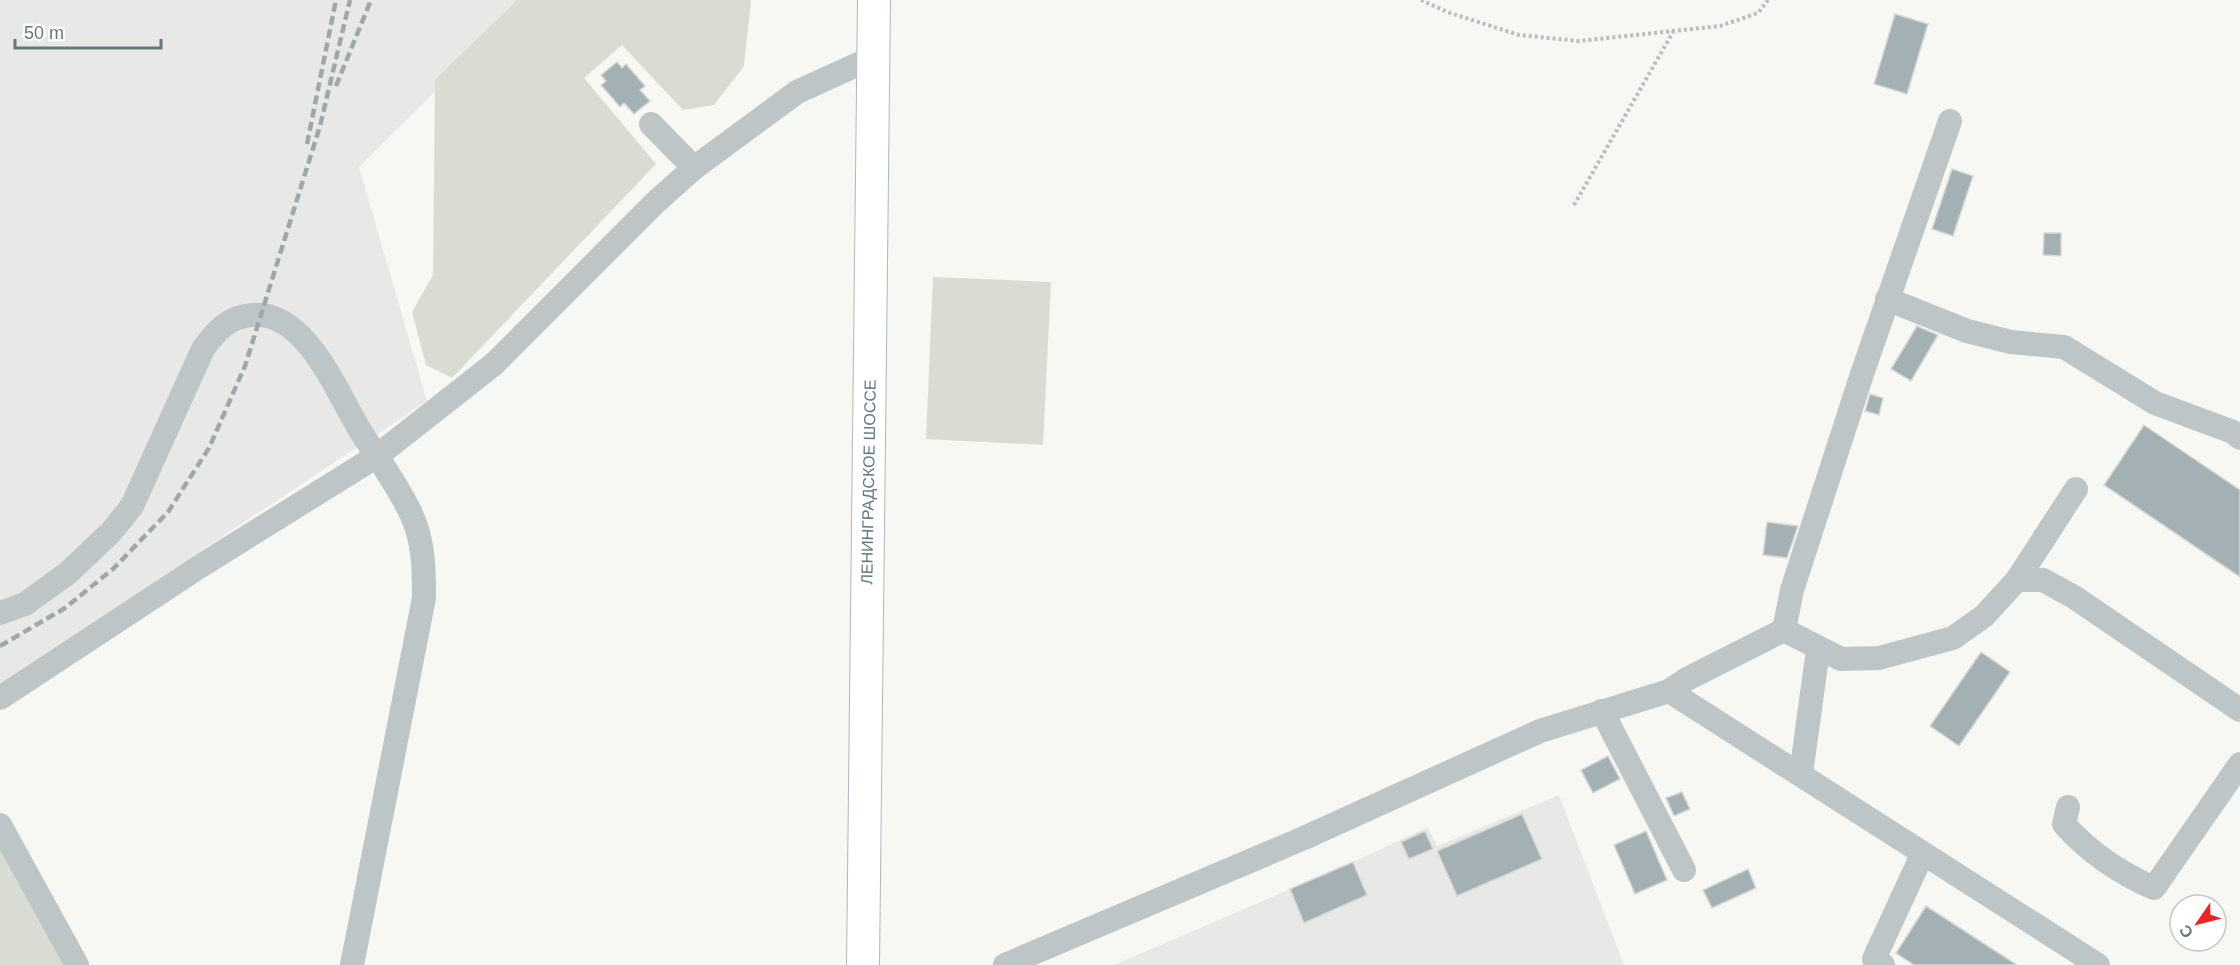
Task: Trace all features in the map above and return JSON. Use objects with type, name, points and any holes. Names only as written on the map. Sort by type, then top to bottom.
[{"type":"main road","name":"ЛЕНИНГРАДСКОЕ ШОССЕ","points":[[863,965],[874,0]]},
{"type":"street","points":[[0,699],[199,567],[377,456],[494,364],[657,201],[694,168],[797,92],[874,57]]},
{"type":"street","points":[[1784,630],[1792,590],[1887,299],[1950,122]]},
{"type":"street","points":[[651,124],[694,168]]},
{"type":"street","points":[[1887,299],[1968,331],[2011,342],[2064,347],[2155,403],[2232,432],[2240,438]]},
{"type":"street","points":[[0,614],[25,604],[60,579],[111,532],[132,506],[203,349],[217,329],[241,316],[277,317],[299,333],[377,456],[416,524],[424,560],[424,598],[352,965]]},
{"type":"street","points":[[1784,630],[1818,650],[1841,659],[1879,658],[1953,638],[1984,616],[2017,580],[2076,489]]},
{"type":"street","points":[[2017,580],[2043,580],[2054,585],[2240,710]]},
{"type":"street","points":[[1005,965],[1304,838],[1466,762],[1540,731],[1669,691],[1687,679],[1784,630]]},
{"type":"street","points":[[1802,774],[1818,650]]},
{"type":"street","points":[[1669,691],[1802,774],[1922,855],[2098,965]]},
{"type":"street","points":[[1602,711],[1684,870]]},
{"type":"street","points":[[2068,807],[2064,824],[2078,841],[2136,881],[2154,888],[2240,764]]},
{"type":"street","points":[[0,825],[77,965]]},
{"type":"street","points":[[1883,965],[1874,959],[1922,855]]},
{"type":"path","points":[[1421,0],[1519,36],[1579,41],[1720,26],[1758,13],[1768,0]]},
{"type":"path","points":[[1574,205],[1673,31]]},
{"type":"shaded area","points":[[0,0],[528,0],[359,167],[427,401],[0,684]]},
{"type":"shaded area","points":[[517,0],[751,0],[744,66],[714,105],[683,110],[622,45],[584,78],[656,164],[452,378],[426,365],[412,312],[433,275],[435,80]]},
{"type":"shaded area","points":[[933,277],[1051,282],[1043,445],[926,439]]},
{"type":"shaded area","points":[[1559,795],[1624,965],[1114,965],[1353,862],[1428,827],[1437,846]]},
{"type":"shaded area","points":[[0,812],[84,965],[0,965]]},
{"type":"building","points":[[1895,14],[1928,24],[1907,94],[1874,84]]},
{"type":"building","points":[[617,62],[622,68],[626,64],[645,86],[640,90],[650,101],[634,114],[624,103],[620,107],[601,85],[606,81],[601,75]]},
{"type":"building","points":[[1952,169],[1973,176],[1953,236],[1932,229]]},
{"type":"building","points":[[2044,233],[2061,233],[2061,256],[2043,255]]},
{"type":"building","points":[[1917,326],[1938,335],[1911,381],[1891,369]]},
{"type":"building","points":[[1870,394],[1883,398],[1879,415],[1865,411]]},
{"type":"building","points":[[2144,425],[2240,490],[2240,577],[2104,485]]},
{"type":"building","points":[[1767,522],[1798,526],[1787,558],[1763,555]]},
{"type":"building","points":[[1981,652],[2010,672],[1959,746],[1930,726]]},
{"type":"building","points":[[1608,756],[1620,779],[1593,793],[1581,770]]},
{"type":"building","points":[[1682,792],[1690,809],[1674,816],[1666,798]]},
{"type":"building","points":[[1522,814],[1542,859],[1457,896],[1437,851]]},
{"type":"building","points":[[1425,831],[1433,849],[1409,859],[1401,842]]},
{"type":"building","points":[[1646,831],[1667,880],[1635,894],[1614,845]]},
{"type":"building","points":[[1353,862],[1367,895],[1304,923],[1290,889]]},
{"type":"building","points":[[1748,869],[1756,888],[1712,908],[1703,890]]},
{"type":"building","points":[[1926,906],[2017,965],[1914,965],[1896,953]]},
{"type":"railway","points":[[307,144],[336,0]]},
{"type":"railway","points":[[0,646],[65,608],[113,569],[168,512],[209,448],[245,366],[320,126],[350,0]]},
{"type":"railway","points":[[336,86],[371,0]]}]
